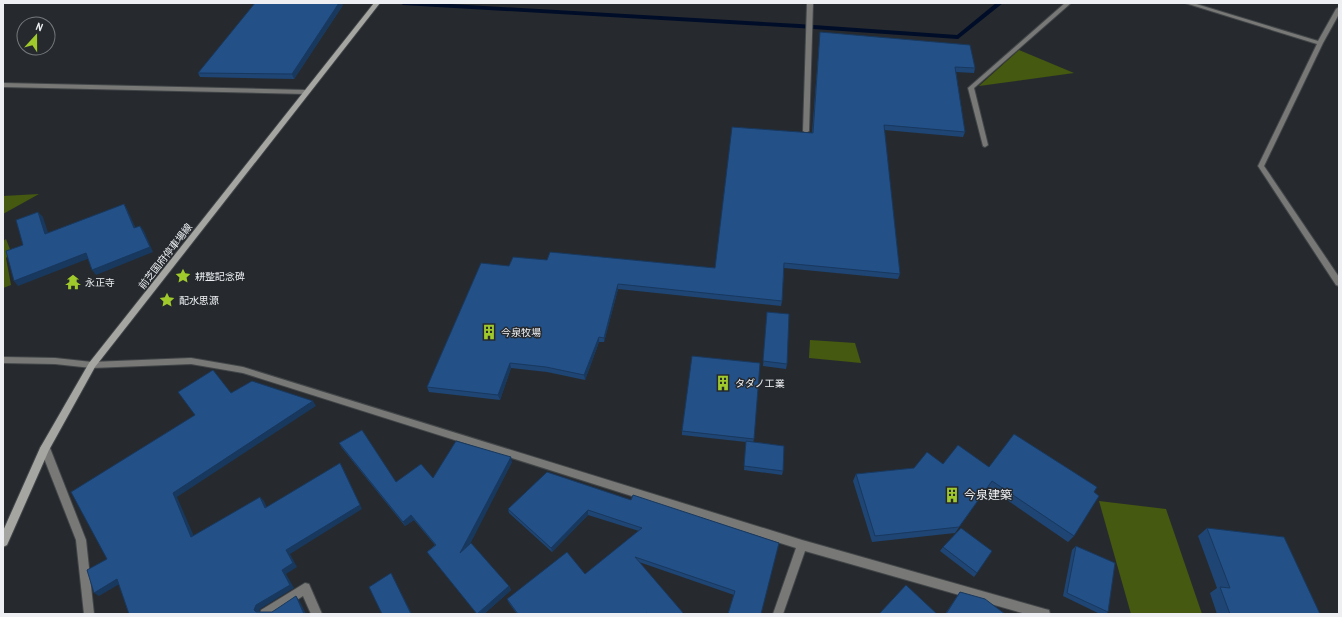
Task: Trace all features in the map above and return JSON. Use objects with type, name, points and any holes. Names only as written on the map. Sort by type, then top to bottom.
[{"type":"main road","name":"前芝国府停車場線","points":[[3,542],[45,448],[92,365],[377,3]]},
{"type":"street","points":[[806,131],[810,3]]},
{"type":"street","points":[[985,145],[971,88],[1068,3]]},
{"type":"street","points":[[1188,3],[1320,43]]},
{"type":"street","points":[[1339,8],[1320,43],[1261,166],[1339,283]]},
{"type":"street","points":[[3,85],[306,92]]},
{"type":"street","points":[[3,360],[55,360],[92,365],[191,361],[243,370],[802,545],[1045,614]]},
{"type":"street","points":[[45,448],[81,540],[89,614]]},
{"type":"street","points":[[778,614],[802,545]]},
{"type":"street","points":[[265,614],[305,588],[317,614]]},
{"type":"green space","points":[[1019,50],[1074,73],[979,86]]},
{"type":"green space","points":[[39,194],[3,214],[3,196]]},
{"type":"green space","points":[[6,239],[11,252],[6,258],[11,285],[3,288],[3,241]]},
{"type":"green space","points":[[810,340],[855,343],[861,363],[809,358]]},
{"type":"green space","points":[[1099,501],[1166,509],[1202,614],[1131,614]]},
{"type":"building","points":[[255,3],[339,3],[292,74],[198,73]]},
{"type":"building","points":[[820,32],[970,45],[975,68],[955,67],[965,132],[884,125],[900,274],[784,263],[782,301],[618,284],[604,338],[599,337],[584,375],[546,367],[510,363],[498,395],[427,387],[481,263],[509,266],[513,257],[547,260],[550,252],[715,268],[732,127],[813,133]]},
{"type":"building","points":[[124,204],[134,228],[140,226],[150,247],[92,270],[86,253],[14,281],[6,251],[23,245],[16,220],[38,212],[45,234]]},
{"type":"building","points":[[767,312],[789,314],[787,364],[763,361]]},
{"type":"building","name":"タダノ工業","points":[[692,356],[760,363],[754,439],[682,431]]},
{"type":"building","points":[[213,370],[231,393],[252,381],[313,401],[173,493],[191,537],[260,497],[265,508],[340,463],[360,505],[286,550],[293,563],[282,570],[290,585],[256,605],[254,610],[256,612],[272,612],[296,596],[304,614],[129,614],[117,579],[94,593],[87,570],[107,559],[71,492],[195,415],[178,392]]},
{"type":"building","points":[[362,430],[396,482],[421,464],[433,478],[456,441],[511,457],[460,553],[471,543],[509,586],[477,614],[427,552],[436,545],[411,515],[403,522],[339,443]]},
{"type":"building","points":[[1014,434],[1097,487],[1094,492],[1099,496],[1074,536],[992,481],[959,527],[875,536],[856,474],[914,468],[927,452],[943,464],[958,445],[989,467]]},
{"type":"building","points":[[746,441],[784,446],[783,471],[744,466]]},
{"type":"building","points":[[547,472],[631,500],[633,495],[779,543],[761,614],[728,614],[735,591],[635,557],[684,614],[518,614],[507,599],[567,552],[585,574],[642,528],[588,510],[551,548],[508,509]]},
{"type":"building","points":[[961,528],[992,551],[977,573],[943,547]]},
{"type":"building","points":[[1207,528],[1284,537],[1320,614],[1230,614],[1220,587],[1230,588]]},
{"type":"building","points":[[1076,546],[1115,563],[1108,612],[1067,593]]},
{"type":"building","points":[[391,573],[411,614],[382,614],[369,587]]},
{"type":"building","points":[[906,585],[937,614],[879,614]]},
{"type":"building","points":[[960,592],[985,599],[1005,614],[946,614]]},
{"type":"waterway","points":[[403,3],[799,26],[958,37],[1000,3]]},
{"type":"place","name":"耕整記念碑","points":[[183,276]]},
{"type":"place","name":"永正寺","points":[[73,282]]},
{"type":"place","name":"配水思源","points":[[167,300]]},
{"type":"place","name":"今泉牧場","points":[[489,332]]},
{"type":"place","name":"タダノ工業","points":[[723,383]]},
{"type":"place","name":"今泉建築","points":[[952,495]]}]
